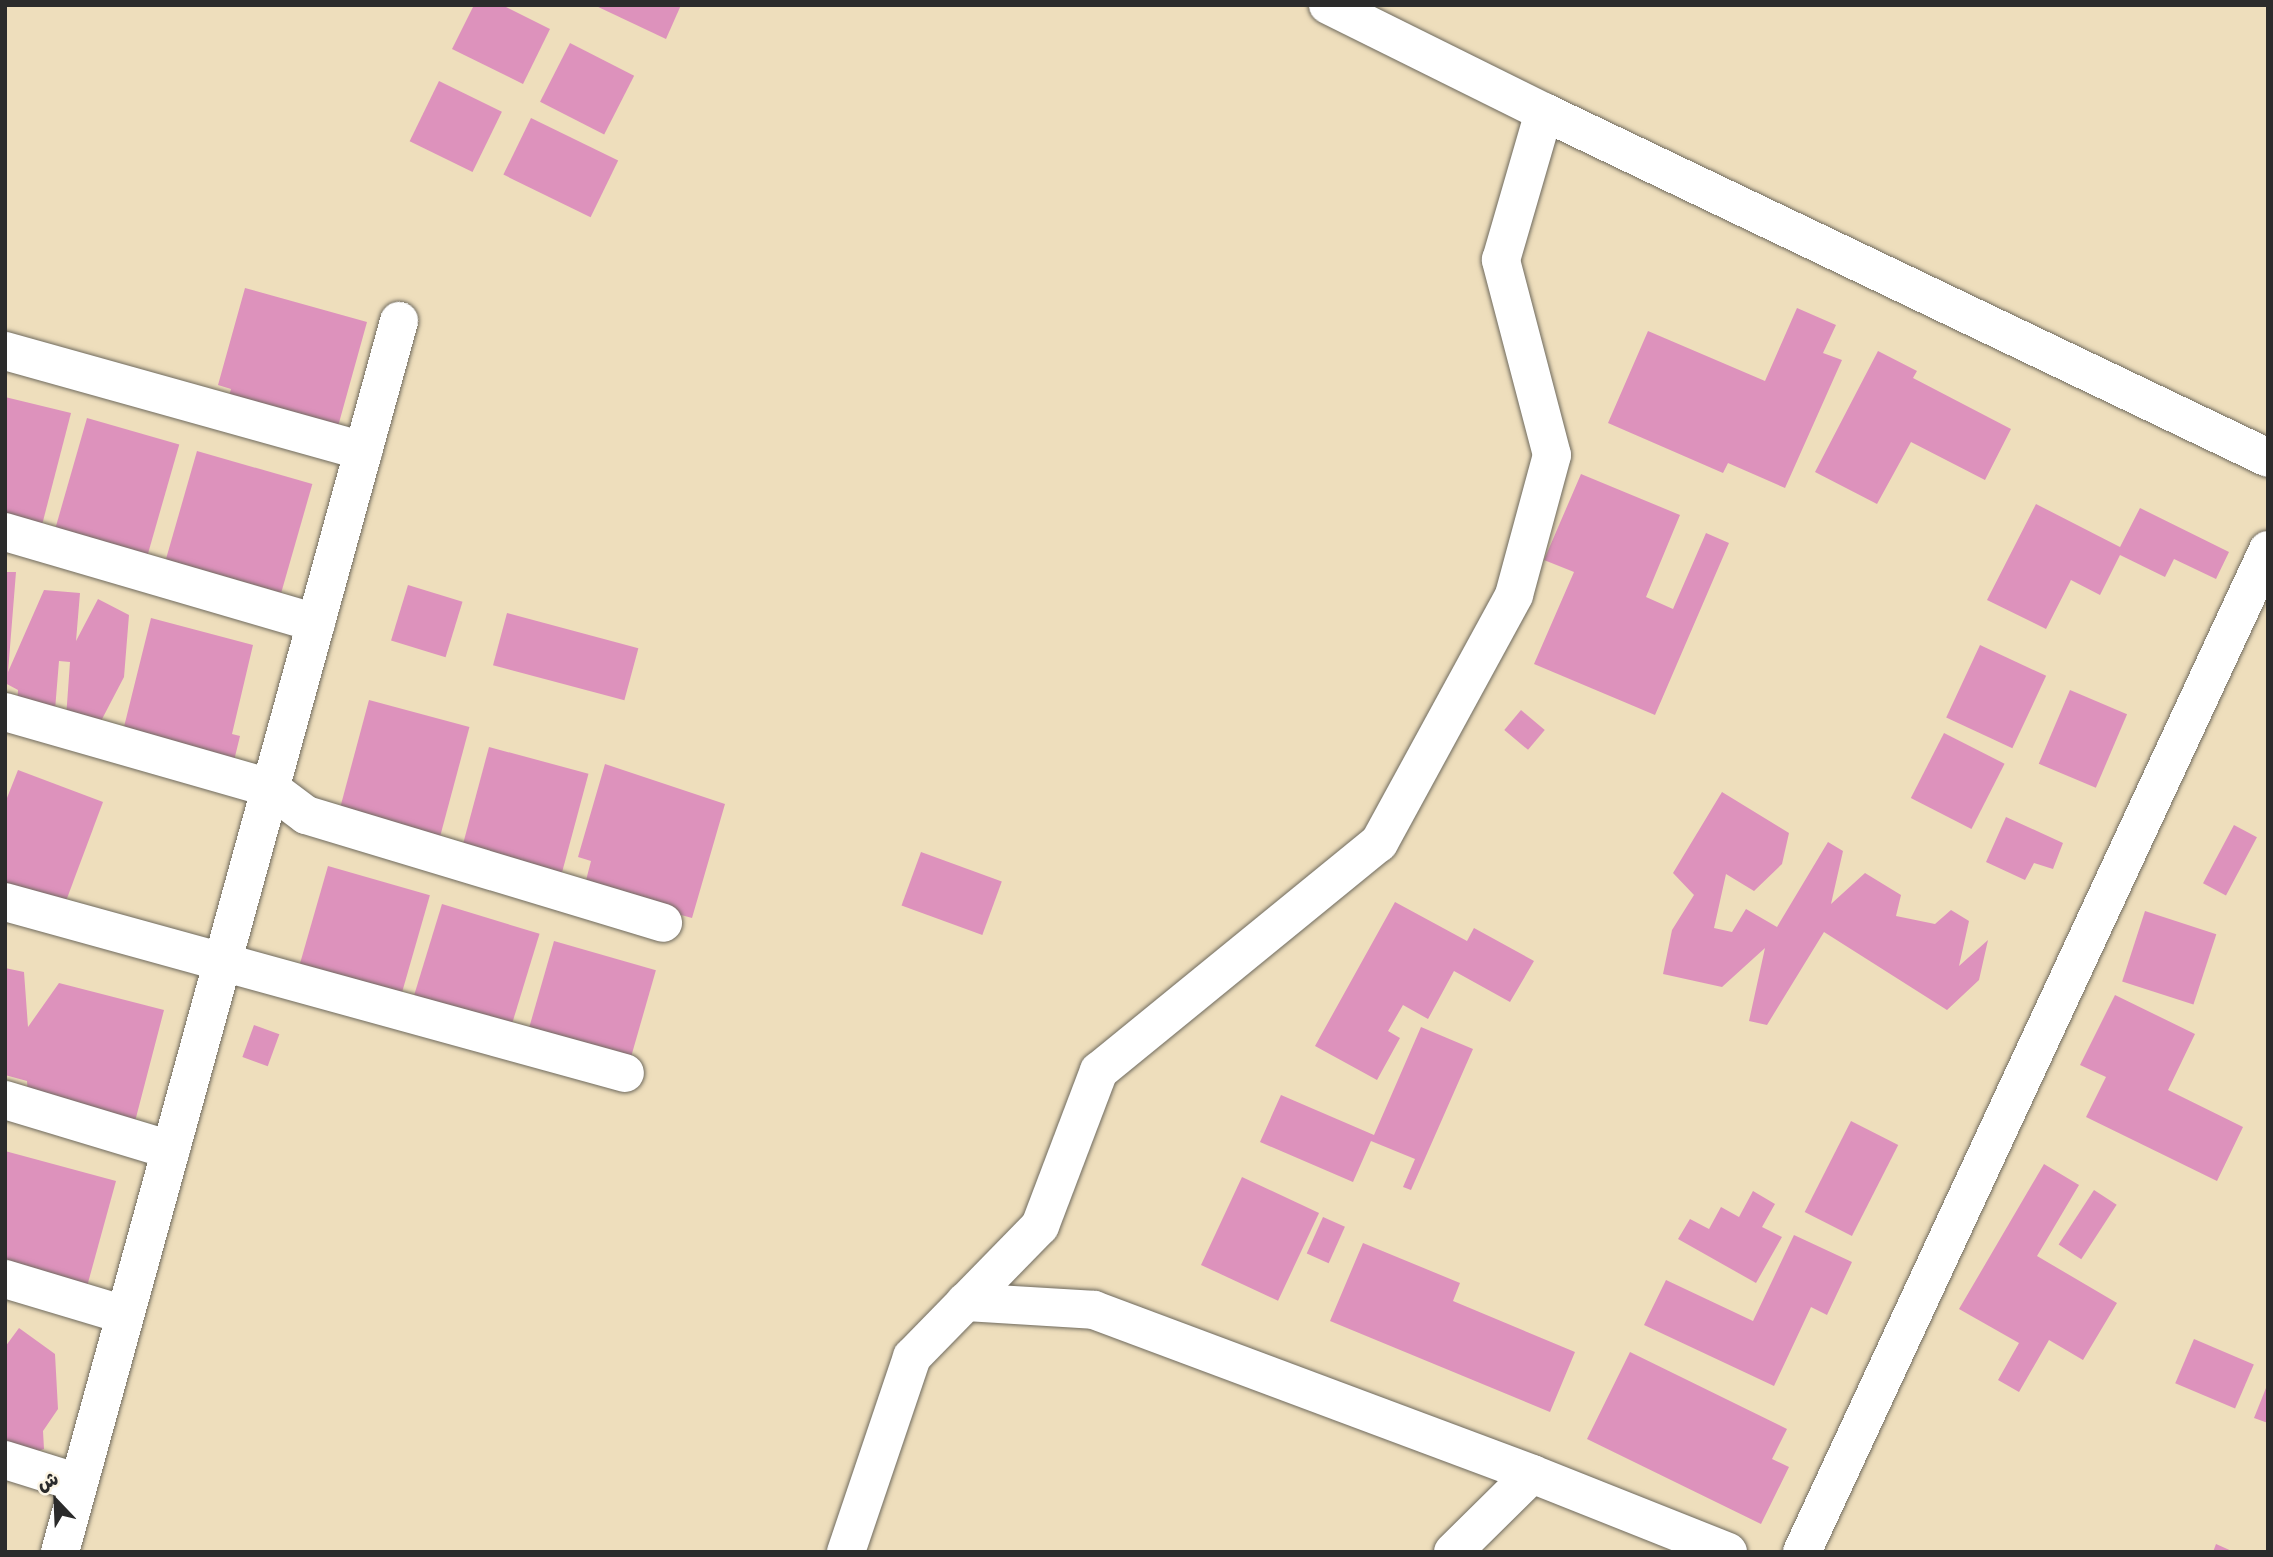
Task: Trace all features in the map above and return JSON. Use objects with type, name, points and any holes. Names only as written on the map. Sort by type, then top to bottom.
[{"type":"street","points":[[1328,5],[1544,112],[2268,458]]},
{"type":"street","points":[[846,1552],[912,1357],[1040,1226],[1098,1071],[1379,843],[1514,595],[1552,455],[1501,260],[1544,112]]},
{"type":"street","points":[[60,1552],[399,321]]},
{"type":"street","points":[[5,351],[363,451]]},
{"type":"street","points":[[5,532],[316,623]]},
{"type":"street","points":[[1802,1552],[2268,550]]},
{"type":"street","points":[[5,712],[271,788],[306,815],[663,923]]},
{"type":"street","points":[[5,902],[625,1073]]},
{"type":"street","points":[[5,1100],[171,1150]]},
{"type":"street","points":[[5,1279],[125,1315]]},
{"type":"street","points":[[965,1302],[1094,1310],[1532,1474],[1728,1552]]},
{"type":"street","points":[[5,1460],[79,1483]]},
{"type":"street","points":[[1453,1552],[1532,1474]]},
{"type":"building","points":[[474,5],[502,5],[550,29],[523,84],[452,49]]},
{"type":"building","points":[[594,5],[681,5],[666,39]]},
{"type":"building","points":[[570,43],[634,76],[604,134],[540,102]]},
{"type":"building","points":[[439,81],[502,112],[473,172],[410,141]]},
{"type":"building","points":[[531,118],[618,161],[591,217],[503,175]]},
{"type":"building","points":[[245,288],[367,322],[332,448],[223,418],[231,389],[218,385]]},
{"type":"building","points":[[1797,308],[1836,325],[1823,353],[1842,360],[1785,488],[1728,463],[1723,473],[1608,423],[1648,331],[1765,381]]},
{"type":"building","points":[[1878,351],[1917,371],[1913,378],[2011,429],[1985,480],[1911,442],[1877,504],[1815,472]]},
{"type":"building","points":[[5,397],[71,413],[42,525],[5,516]]},
{"type":"building","points":[[87,418],[179,444],[147,557],[55,530]]},
{"type":"building","points":[[197,451],[312,484],[281,593],[166,560]]},
{"type":"building","points":[[1581,474],[1680,515],[1646,597],[1673,609],[1706,533],[1729,543],[1655,715],[1534,664],[1574,572],[1544,560]]},
{"type":"building","points":[[2036,504],[2120,547],[2140,508],[2229,552],[2216,579],[2174,559],[2165,577],[2120,555],[2100,595],[2071,580],[2046,629],[1987,600]]},
{"type":"building","points":[[5,572],[16,572],[8,672],[44,590],[80,593],[76,641],[98,599],[129,615],[124,677],[101,721],[66,718],[70,662],[59,661],[55,710],[17,707],[18,690],[5,683]]},
{"type":"building","points":[[408,585],[463,602],[446,657],[391,640]]},
{"type":"building","points":[[507,613],[638,648],[624,700],[493,665]]},
{"type":"building","points":[[151,618],[253,645],[232,734],[240,736],[232,769],[120,743]]},
{"type":"building","points":[[1980,645],[2046,676],[2012,748],[1946,718]]},
{"type":"building","points":[[2070,690],[2127,714],[2096,788],[2039,764]]},
{"type":"building","points":[[369,700],[469,727],[438,843],[338,816]]},
{"type":"building","points":[[1521,710],[1545,730],[1528,750],[1504,730]]},
{"type":"building","points":[[1944,733],[2005,764],[1971,829],[1911,798]]},
{"type":"building","points":[[489,747],[588,774],[561,876],[462,849]]},
{"type":"building","points":[[605,764],[725,804],[692,918],[584,888],[591,861],[578,857]]},
{"type":"building","points":[[18,770],[103,802],[63,909],[5,887],[5,803]]},
{"type":"building","points":[[1722,792],[1789,833],[1782,864],[1754,891],[1726,874],[1714,928],[1732,932],[1746,909],[1777,927],[1828,842],[1843,851],[1831,904],[1865,873],[1901,895],[1896,916],[1935,924],[1951,910],[1969,921],[1959,966],[1988,940],[1979,980],[1947,1010],[1824,932],[1767,1025],[1749,1021],[1765,948],[1722,987],[1663,974],[1672,930],[1694,895],[1673,873]]},
{"type":"building","points":[[2006,817],[2063,843],[2053,869],[2034,863],[2025,880],[1986,862]]},
{"type":"building","points":[[2234,825],[2257,837],[2226,895],[2203,883]]},
{"type":"building","points":[[921,852],[1002,881],[982,935],[902,906]]},
{"type":"building","points":[[328,866],[430,895],[398,1005],[297,976]]},
{"type":"building","points":[[1395,902],[1467,941],[1474,928],[1534,961],[1510,1002],[1454,971],[1428,1019],[1403,1005],[1388,1031],[1400,1038],[1377,1080],[1315,1046]]},
{"type":"building","points":[[442,904],[540,934],[509,1033],[412,1003]]},
{"type":"building","points":[[2145,911],[2216,934],[2193,1005],[2122,981]]},
{"type":"building","points":[[554,941],[656,970],[628,1067],[526,1038]]},
{"type":"building","points":[[5,968],[24,972],[28,1027],[59,983],[164,1010],[132,1133],[30,1123],[27,1081],[5,1075]]},
{"type":"building","points":[[2115,995],[2195,1034],[2168,1090],[2243,1127],[2217,1181],[2086,1117],[2106,1077],[2080,1065]]},
{"type":"building","points":[[254,1025],[279,1034],[268,1066],[242,1057]]},
{"type":"building","points":[[1421,1027],[1473,1049],[1411,1190],[1403,1187],[1415,1159],[1371,1141],[1353,1182],[1260,1142],[1281,1095],[1374,1135]]},
{"type":"building","points":[[1851,1121],[1898,1145],[1852,1236],[1805,1212]]},
{"type":"building","points":[[5,1151],[116,1181],[83,1301],[5,1280]]},
{"type":"building","points":[[2044,1164],[2079,1185],[2037,1256],[2117,1303],[2083,1360],[2049,1340],[2019,1392],[1998,1380],[2019,1343],[1959,1309]]},
{"type":"building","points":[[1242,1177],[1319,1213],[1278,1301],[1201,1265]]},
{"type":"building","points":[[2094,1190],[2117,1205],[2081,1259],[2059,1245]]},
{"type":"building","points":[[1753,1191],[1775,1204],[1762,1227],[1782,1237],[1756,1283],[1678,1239],[1690,1219],[1709,1229],[1721,1207],[1739,1217]]},
{"type":"building","points":[[1323,1217],[1345,1227],[1329,1263],[1307,1254]]},
{"type":"building","points":[[1794,1235],[1852,1262],[1827,1315],[1811,1307],[1774,1386],[1644,1325],[1666,1280],[1753,1321]]},
{"type":"building","points":[[1363,1243],[1460,1283],[1453,1301],[1575,1352],[1550,1412],[1330,1321]]},
{"type":"building","points":[[19,1328],[55,1354],[58,1409],[43,1431],[44,1449],[5,1462],[5,1347]]},
{"type":"building","points":[[2194,1339],[2254,1364],[2235,1409],[2175,1383]]},
{"type":"building","points":[[1630,1352],[1787,1429],[1772,1459],[1789,1467],[1761,1524],[1587,1439]]},
{"type":"building","points":[[2268,1383],[2268,1423],[2254,1418]]},
{"type":"building","points":[[2216,1544],[2234,1552],[2213,1552]]}]
